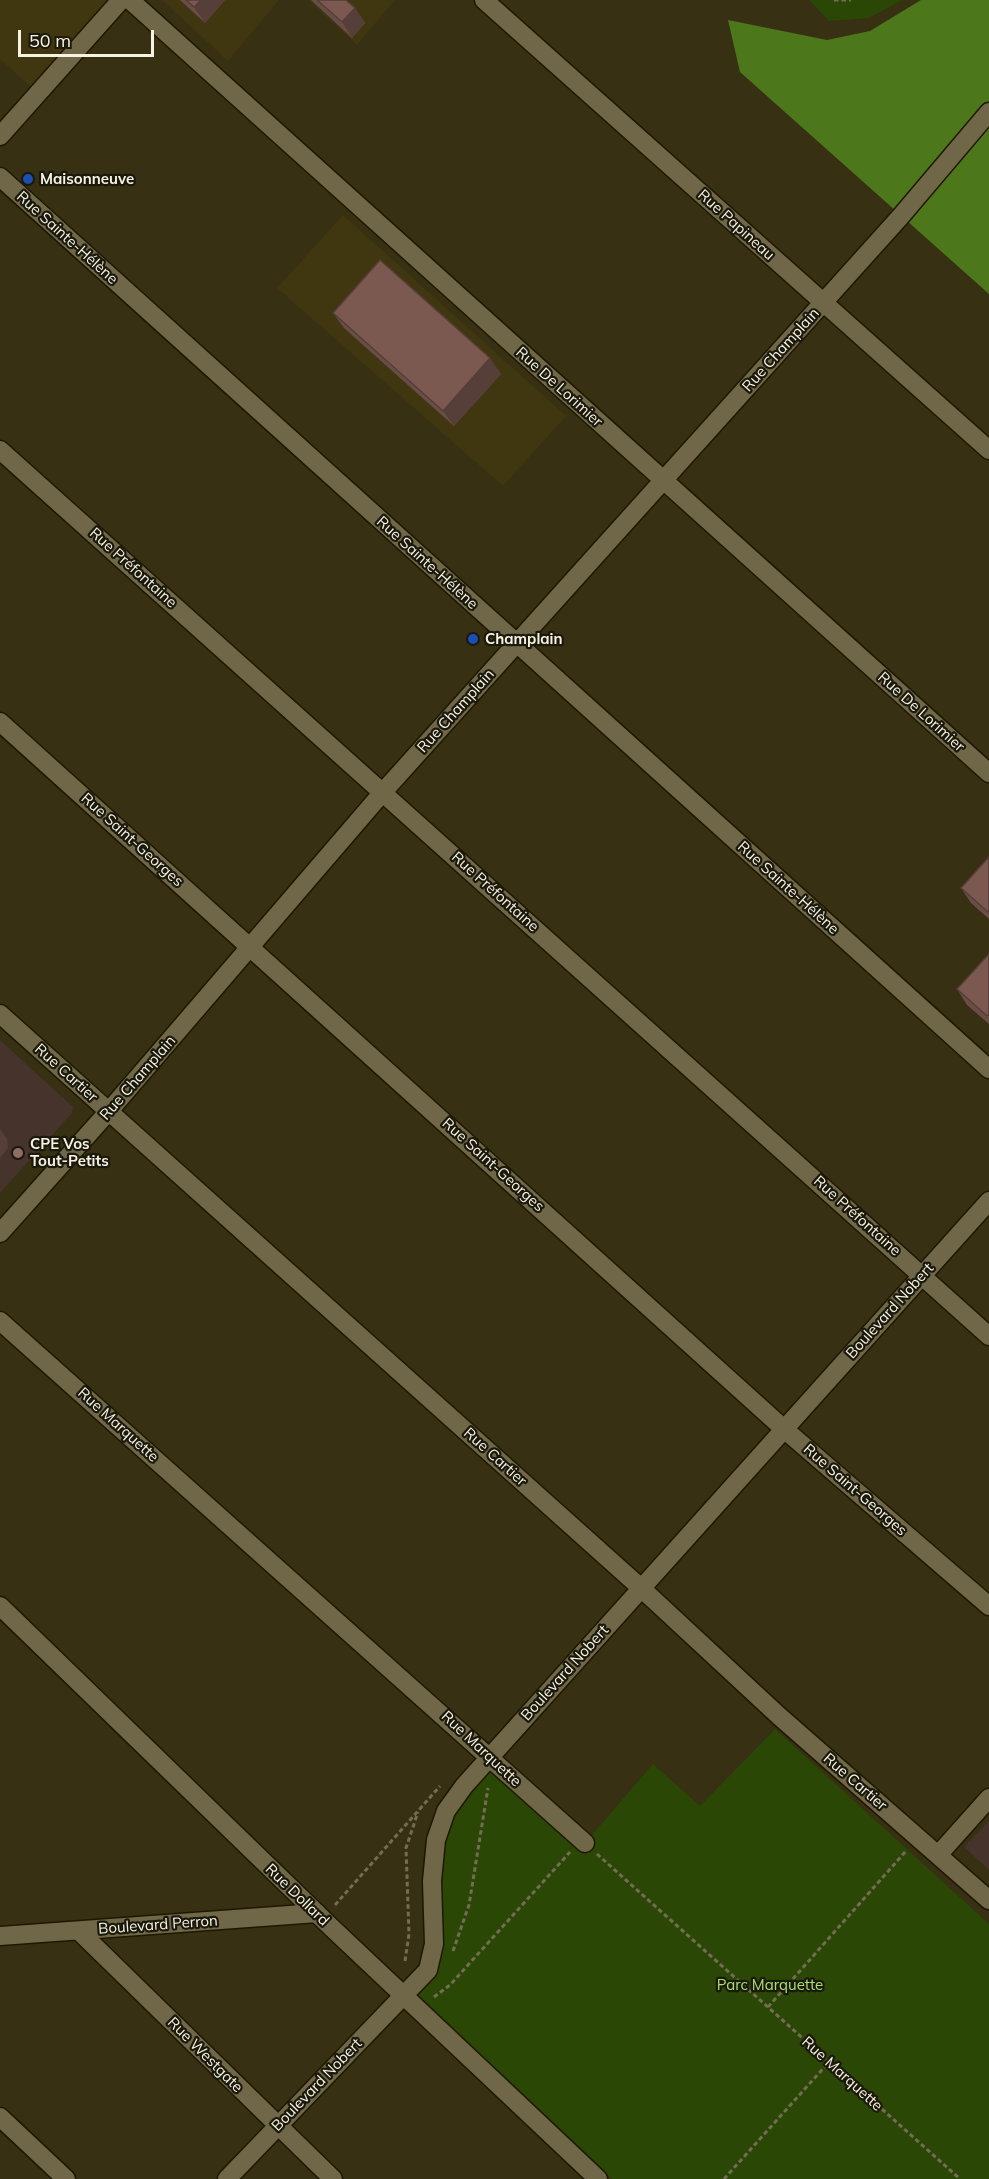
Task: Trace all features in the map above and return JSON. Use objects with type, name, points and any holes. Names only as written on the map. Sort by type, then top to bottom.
[{"type":"street","points":[[0,136],[121,0]]},
{"type":"street","name":"Rue De Lorimier","points":[[130,0],[989,773]]},
{"type":"street","name":"Rue Papineau","points":[[484,0],[989,450]]},
{"type":"street","name":"Rue Champlain","points":[[0,1233],[109,1112],[383,792],[823,303],[989,112]]},
{"type":"street","name":"Rue Sainte-Hélène","points":[[0,177],[989,1069]]},
{"type":"street","name":"Rue Préfontaine","points":[[0,450],[989,1336]]},
{"type":"street","name":"Rue Saint-Georges","points":[[0,722],[784,1429],[989,1606]]},
{"type":"street","name":"Rue Cartier","points":[[0,1014],[641,1588],[778,1716],[939,1854],[989,1900]]},
{"type":"street","name":"Boulevard Nobert","points":[[227,2179],[429,1970],[434,1944],[432,1881],[436,1840],[443,1821],[464,1786],[989,1201]]},
{"type":"street","name":"Rue Marquette","points":[[0,1320],[585,1843]]},
{"type":"street","name":"Rue Dollard","points":[[0,1606],[325,1910],[403,1995],[598,2179]]},
{"type":"street","points":[[939,1854],[989,1798]]},
{"type":"street","name":"Boulevard Perron","points":[[0,1936],[325,1910]]},
{"type":"street","name":"Rue Westgate","points":[[79,1931],[277,2127],[333,2179]]},
{"type":"street","points":[[0,2117],[66,2179]]},
{"type":"path","points":[[834,0],[851,0]]},
{"type":"path","points":[[325,1910],[441,1784]]},
{"type":"path","points":[[405,1961],[409,1934],[406,1848],[418,1810]]},
{"type":"path","points":[[768,2007],[919,1837]]},
{"type":"path","points":[[434,1997],[450,1985],[568,1854],[585,1843]]},
{"type":"path","name":"Rue Marquette","points":[[585,1843],[960,2179]]},
{"type":"path","points":[[724,2179],[829,2062]]},
{"type":"shaded area","points":[[0,0],[112,0],[32,88],[0,59]]},
{"type":"shaded area","points":[[162,0],[279,0],[228,61]]},
{"type":"shaded area","points":[[308,0],[395,0],[357,45]]},
{"type":"shaded area","points":[[343,215],[566,416],[503,486],[277,288]]},
{"type":"shaded area","name":"CPE Vos Tout-Petits","points":[[0,1040],[73,1107],[72,1113],[0,1193]]},
{"type":"shaded area","points":[[989,1821],[989,1870],[964,1847]]},
{"type":"green space","points":[[809,0],[902,0],[869,18],[829,21]]},
{"type":"green space","points":[[921,0],[989,0],[989,294],[740,72],[728,20],[827,40],[870,31]]},
{"type":"green space","name":"Parc Marquette","points":[[775,1729],[989,1924],[989,2179],[612,2179],[403,1996],[436,1962],[443,1936],[440,1855],[464,1786],[490,1756],[585,1843],[653,1764],[700,1806]]},
{"type":"building","points":[[186,0],[201,0],[194,7]]},
{"type":"building","points":[[317,0],[346,0],[355,8],[342,22]]},
{"type":"building","points":[[380,260],[490,358],[443,411],[333,313]]},
{"type":"building","points":[[989,857],[989,911],[988,912],[961,888]]},
{"type":"building","points":[[989,954],[989,1014],[987,1016],[957,989]]},
{"type":"place","name":"Maisonneuve","points":[[28,179]]},
{"type":"place","name":"Champlain","points":[[473,639]]},
{"type":"place","name":"CPE Vos Tout-Petits","points":[[18,1153]]}]
